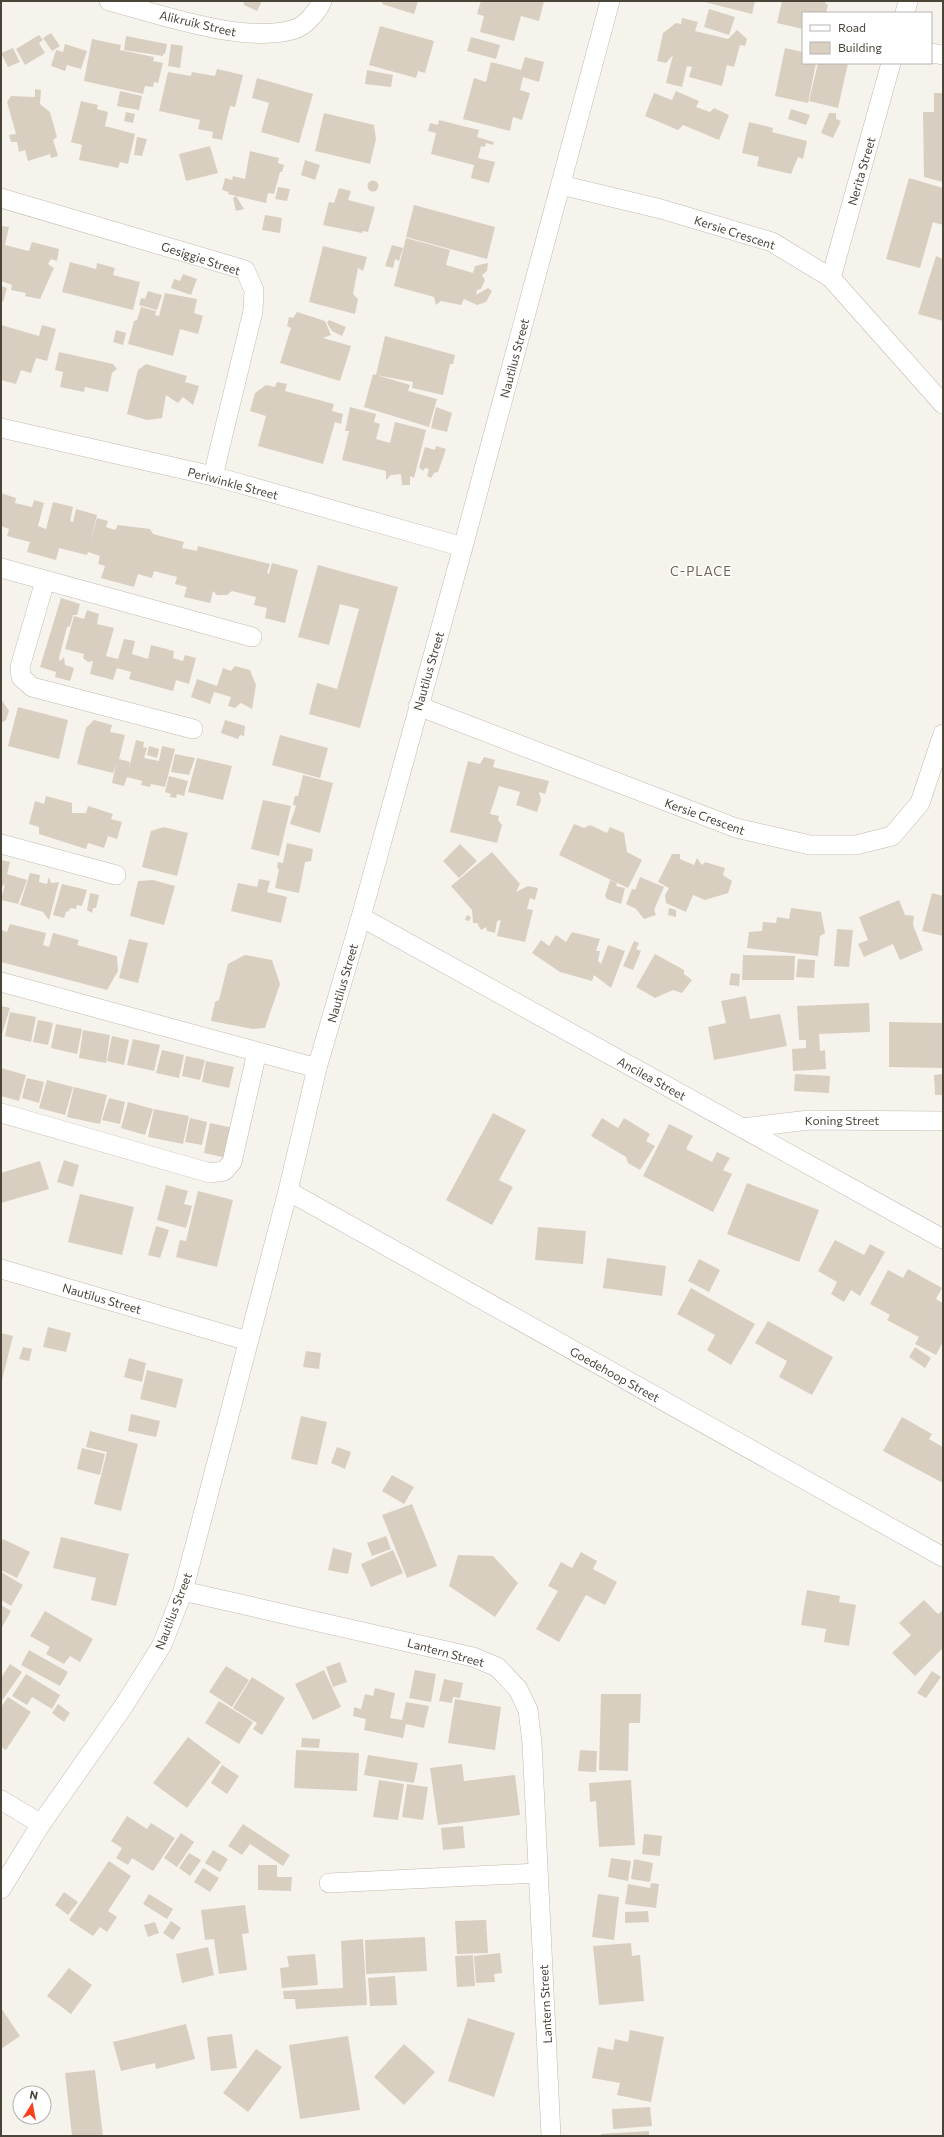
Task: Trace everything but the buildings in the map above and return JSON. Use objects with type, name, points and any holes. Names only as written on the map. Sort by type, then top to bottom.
[{"type":"street","name":"Alikruik Street","points":[[109,1],[234,33],[275,33],[297,29],[318,9],[322,1]]},
{"type":"street","name":"Nautilus Street","points":[[1,1889],[41,1824],[123,1707],[162,1645],[183,1591],[288,1191],[317,1068],[361,917],[463,547],[610,1]]},
{"type":"street","points":[[905,12],[908,1]]},
{"type":"street","points":[[932,53],[943,55]]},
{"type":"street","name":"Nerita Street","points":[[831,278],[891,64]]},
{"type":"street","name":"Kersie Crescent","points":[[561,185],[660,209],[772,242],[831,278],[943,404]]},
{"type":"street","name":"Gesiggie Street","points":[[1,198],[245,270],[254,290],[253,311],[213,476]]},
{"type":"street","name":"Periwinkle Street","points":[[1,428],[213,476],[463,547]]},
{"type":"street","points":[[1,568],[252,637]]},
{"type":"street","points":[[45,581],[20,667],[21,677],[32,687],[193,729]]},
{"type":"street","name":"Kersie Crescent","points":[[418,706],[736,828],[810,845],[856,845],[892,836],[920,802],[943,734]]},
{"type":"street","points":[[1,844],[116,876]]},
{"type":"street","name":"Ancilea Street","points":[[361,917],[943,1239]]},
{"type":"street","points":[[1,982],[317,1068]]},
{"type":"street","points":[[1,1113],[210,1172],[224,1171],[232,1162],[257,1052]]},
{"type":"street","name":"Koning Street","points":[[742,1128],[809,1120],[943,1120]]},
{"type":"street","name":"Goedehoop Street","points":[[288,1191],[943,1558]]},
{"type":"street","name":"Nautilus Street","points":[[1,1269],[248,1341]]},
{"type":"street","name":"Lantern Street","points":[[183,1591],[473,1657],[497,1667],[518,1689],[528,1710],[532,1743],[551,2136]]},
{"type":"street","points":[[1,1800],[41,1824]]},
{"type":"street","points":[[329,1883],[538,1873]]},
{"type":"district","name":"C-PLACE","points":[[701,571]]}]
